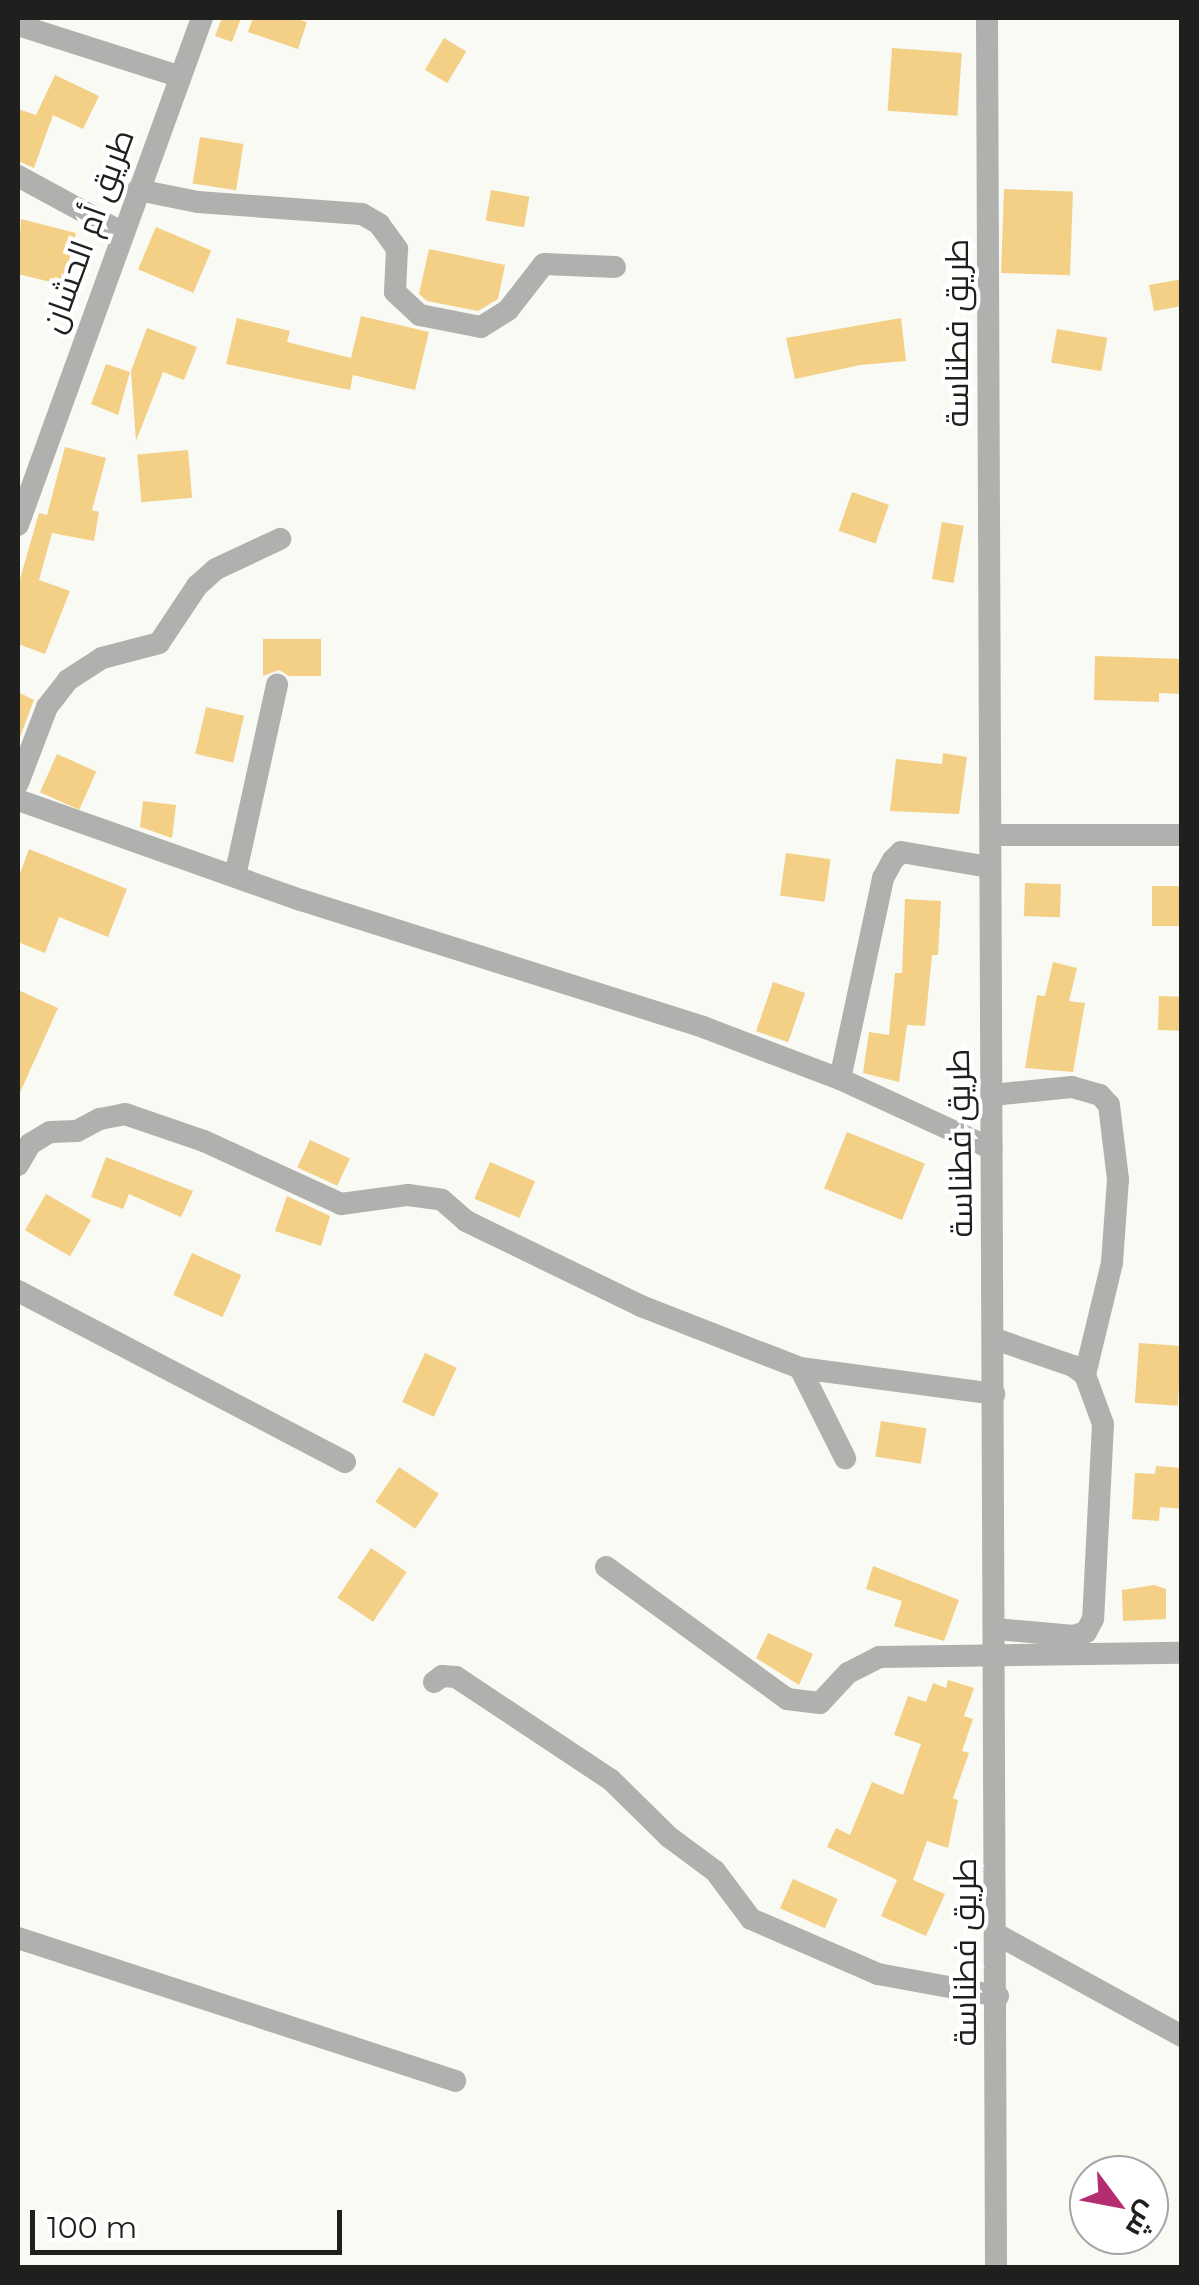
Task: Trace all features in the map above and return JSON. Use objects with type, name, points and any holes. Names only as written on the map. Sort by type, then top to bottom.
[{"type":"street","name":"طريق أم الحشان","points":[[18,524],[202,18]]},
{"type":"street","name":"طريق فطناسة","points":[[987,18],[998,1935],[996,2268]]},
{"type":"street","points":[[18,24],[178,76]]},
{"type":"street","points":[[18,176],[121,232]]},
{"type":"street","points":[[138,190],[198,202],[362,214],[379,224],[397,248],[395,292],[420,315],[481,327],[508,310],[544,264],[615,267]]},
{"type":"street","points":[[18,783],[46,707],[68,680],[102,658],[158,644],[197,586],[216,568],[280,539]]},
{"type":"street","points":[[235,876],[278,685]]},
{"type":"street","points":[[18,800],[235,876],[702,1027],[840,1079],[992,1148]]},
{"type":"street","points":[[990,836],[1182,835]]},
{"type":"street","points":[[840,1079],[883,878],[893,860],[901,852],[989,868]]},
{"type":"street","points":[[992,1096],[1072,1087],[1100,1095],[1109,1105],[1118,1179],[1112,1263],[1085,1375]]},
{"type":"street","points":[[18,1164],[30,1144],[50,1132],[77,1131],[100,1119],[125,1114],[204,1141],[341,1204],[408,1194],[442,1200],[466,1221],[640,1306],[800,1368],[994,1394]]},
{"type":"street","points":[[18,1291],[345,1462]]},
{"type":"street","points":[[995,1339],[1073,1366],[1085,1375],[1104,1424],[1093,1619],[1086,1632],[1074,1636],[996,1629]]},
{"type":"street","points":[[800,1368],[846,1458]]},
{"type":"street","points":[[606,1566],[786,1699],[820,1703],[848,1673],[879,1657],[1182,1652]]},
{"type":"street","points":[[434,1682],[442,1676],[456,1677],[610,1780],[668,1837],[716,1871],[751,1919],[878,1974],[998,1996]]},
{"type":"street","points":[[998,1935],[1182,2036]]},
{"type":"street","points":[[18,1938],[455,2081]]},
{"type":"building","points":[[222,18],[241,18],[232,42],[215,36]]},
{"type":"building","points":[[253,18],[307,22],[298,49],[248,32]]},
{"type":"building","points":[[444,38],[466,51],[447,83],[425,70]]},
{"type":"building","points":[[892,48],[962,53],[957,116],[888,111]]},
{"type":"building","points":[[55,75],[99,96],[83,129],[53,115],[34,168],[18,161],[18,109],[36,115]]},
{"type":"building","points":[[200,137],[243,144],[236,190],[193,183]]},
{"type":"building","points":[[1004,189],[1073,191],[1070,275],[1001,273]]},
{"type":"building","points":[[491,190],[529,197],[524,227],[486,221]]},
{"type":"building","points":[[21,219],[76,233],[63,285],[18,274]]},
{"type":"building","points":[[156,227],[211,250],[193,293],[138,269]]},
{"type":"building","points":[[429,249],[505,265],[498,299],[478,311],[427,301],[419,294]]},
{"type":"building","points":[[1182,279],[1182,306],[1154,311],[1149,285]]},
{"type":"building","points":[[361,316],[429,332],[415,390],[353,375],[350,390],[226,364],[237,318],[290,331],[287,342],[351,358]]},
{"type":"building","points":[[901,318],[906,361],[860,365],[795,379],[786,338]]},
{"type":"building","points":[[147,328],[197,347],[184,380],[163,372],[136,441],[131,371]]},
{"type":"building","points":[[1057,329],[1107,338],[1101,371],[1051,362]]},
{"type":"building","points":[[106,364],[130,372],[118,415],[91,404]]},
{"type":"building","points":[[65,447],[106,458],[92,510],[99,512],[94,541],[52,533],[39,580],[70,591],[45,654],[18,644],[18,586],[39,513],[47,515]]},
{"type":"building","points":[[188,450],[192,498],[141,502],[137,454]]},
{"type":"building","points":[[852,492],[889,505],[876,543],[839,531]]},
{"type":"building","points":[[942,522],[964,526],[954,583],[932,579]]},
{"type":"building","points":[[263,639],[321,639],[321,676],[289,676],[279,670],[263,676]]},
{"type":"building","points":[[1095,656],[1182,659],[1182,694],[1159,693],[1159,702],[1094,700]]},
{"type":"building","points":[[18,692],[34,700],[18,742]]},
{"type":"building","points":[[206,707],[244,716],[233,763],[195,754]]},
{"type":"building","points":[[943,753],[967,757],[959,814],[890,811],[896,759],[942,764]]},
{"type":"building","points":[[57,754],[96,771],[79,810],[40,792]]},
{"type":"building","points":[[143,801],[176,805],[172,838],[140,827]]},
{"type":"building","points":[[29,849],[127,889],[108,937],[59,917],[45,953],[18,942],[18,879]]},
{"type":"building","points":[[786,853],[831,859],[825,902],[780,896]]},
{"type":"building","points":[[1025,883],[1061,884],[1060,917],[1024,916]]},
{"type":"building","points":[[1152,886],[1182,886],[1182,926],[1152,926]]},
{"type":"building","points":[[905,899],[941,901],[938,955],[932,955],[925,1026],[907,1025],[899,1082],[863,1073],[869,1032],[889,1035],[895,973],[902,973]]},
{"type":"building","points":[[1053,962],[1077,968],[1069,1001],[1085,1003],[1073,1072],[1025,1068],[1037,995],[1045,996]]},
{"type":"building","points":[[773,982],[805,993],[788,1042],[756,1031]]},
{"type":"building","points":[[18,990],[58,1008],[18,1097]]},
{"type":"building","points":[[1159,996],[1182,997],[1181,1031],[1158,1030]]},
{"type":"building","points":[[847,1132],[925,1163],[902,1220],[824,1189]]},
{"type":"building","points":[[310,1140],[350,1159],[337,1186],[297,1167]]},
{"type":"building","points":[[106,1157],[193,1191],[181,1217],[129,1194],[123,1209],[91,1197]]},
{"type":"building","points":[[490,1162],[535,1181],[519,1218],[474,1199]]},
{"type":"building","points":[[46,1194],[91,1220],[70,1256],[25,1230]]},
{"type":"building","points":[[287,1196],[330,1216],[321,1246],[275,1231]]},
{"type":"building","points":[[192,1253],[241,1275],[223,1317],[173,1295]]},
{"type":"building","points":[[1139,1343],[1182,1346],[1178,1406],[1135,1403]]},
{"type":"building","points":[[425,1353],[457,1368],[434,1417],[402,1402]]},
{"type":"building","points":[[881,1421],[926,1428],[921,1464],[875,1457]]},
{"type":"building","points":[[1156,1466],[1182,1468],[1182,1509],[1160,1507],[1159,1521],[1132,1519],[1135,1473],[1155,1474]]},
{"type":"building","points":[[399,1467],[439,1494],[415,1529],[376,1502]]},
{"type":"building","points":[[371,1548],[407,1572],[373,1622],[337,1598]]},
{"type":"building","points":[[873,1566],[959,1600],[944,1641],[894,1626],[902,1601],[866,1589]]},
{"type":"building","points":[[1154,1585],[1166,1589],[1166,1619],[1123,1621],[1122,1590]]},
{"type":"building","points":[[768,1633],[813,1654],[799,1685],[756,1658]]},
{"type":"building","points":[[948,1680],[974,1688],[964,1716],[973,1719],[962,1751],[969,1753],[953,1798],[958,1800],[948,1848],[927,1841],[913,1880],[945,1894],[926,1936],[881,1916],[897,1880],[827,1847],[836,1828],[850,1835],[872,1782],[903,1795],[921,1744],[894,1735],[908,1696],[926,1702],[933,1683],[946,1688]]},
{"type":"building","points":[[793,1879],[838,1899],[825,1928],[780,1908]]}]
